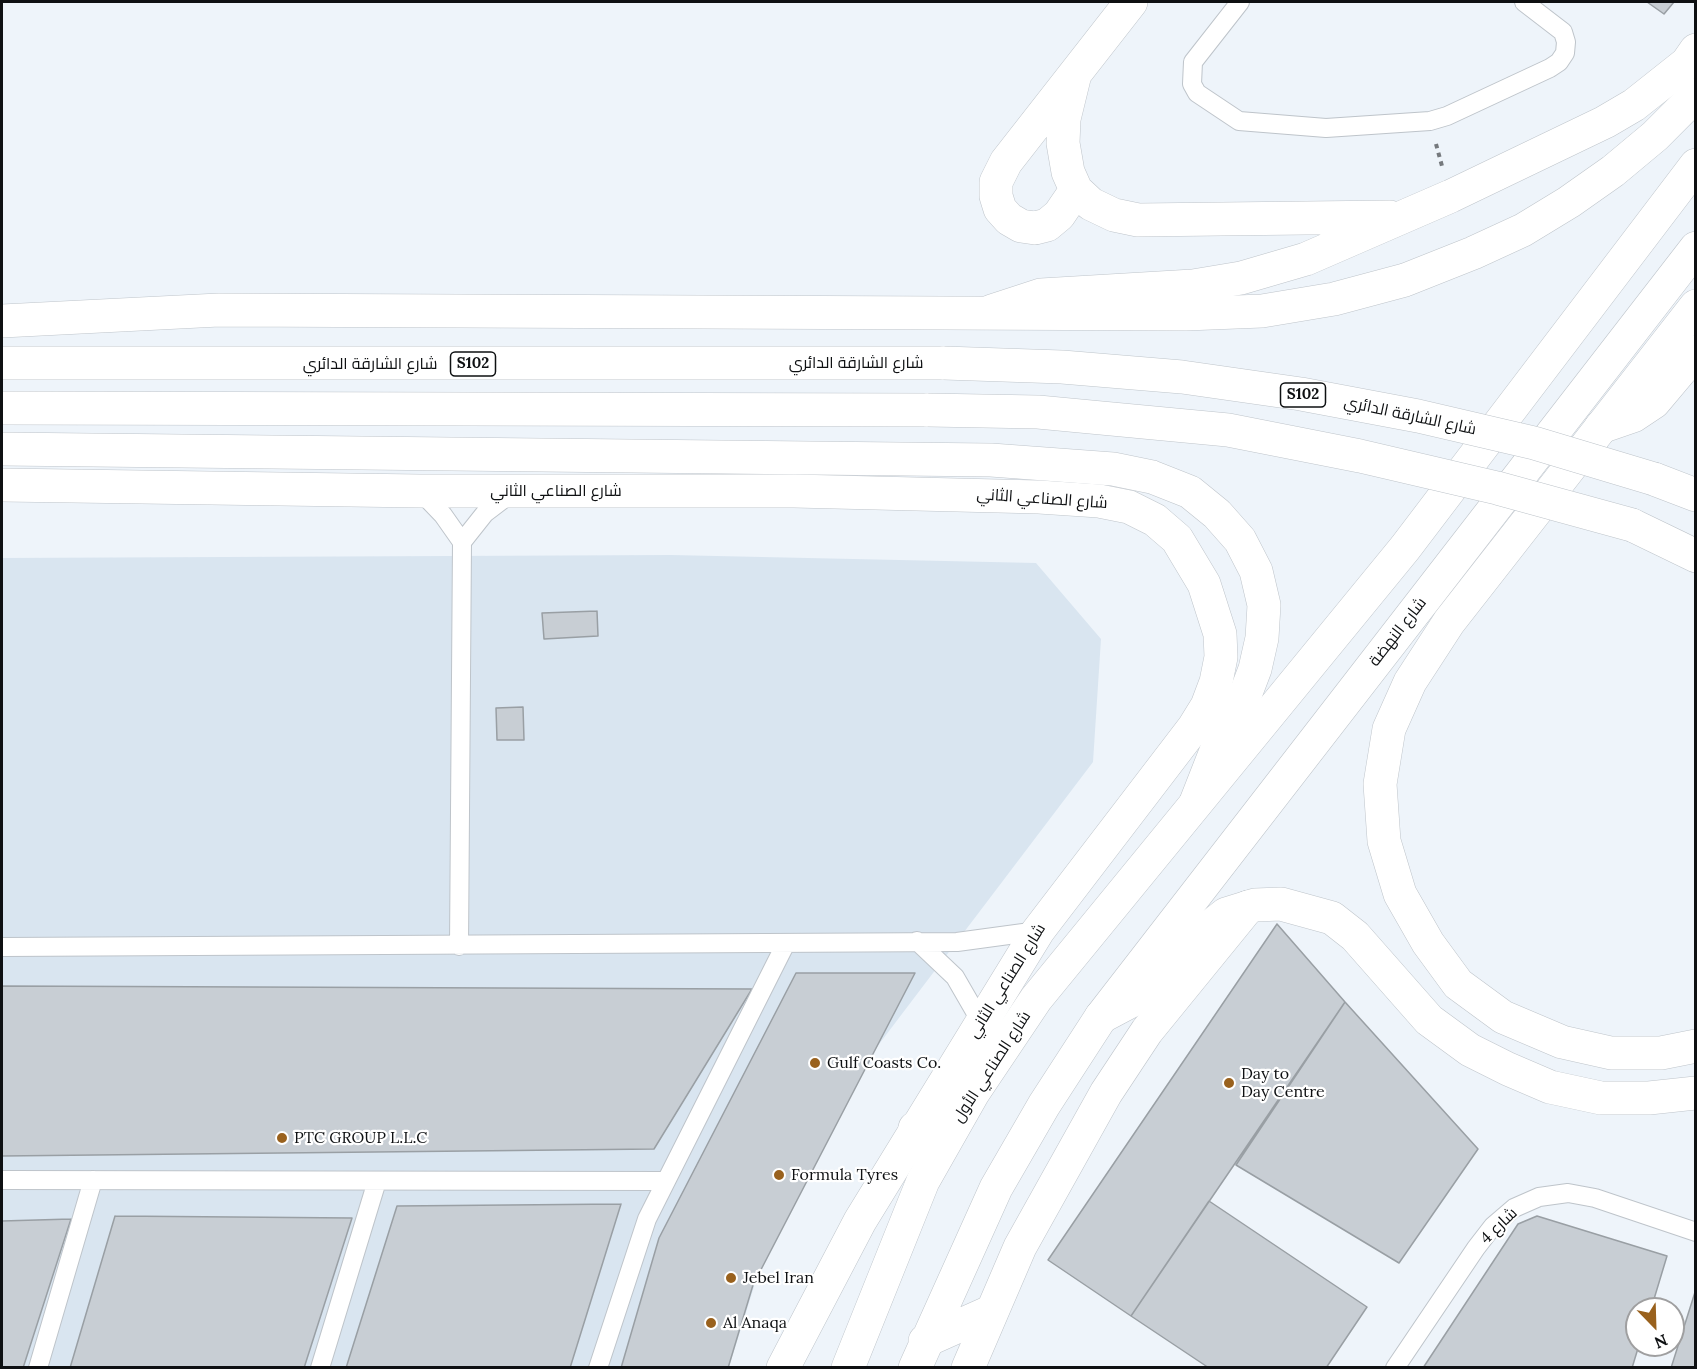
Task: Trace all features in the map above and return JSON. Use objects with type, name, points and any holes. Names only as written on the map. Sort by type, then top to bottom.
[{"type":"main road","points":[[1076,190],[1059,215],[1047,225],[1035,228],[1021,226],[1009,219],[1000,209],[996,196],[996,182],[1006,162],[1131,2]]},
{"type":"main road","points":[[992,311],[1041,295],[1160,290],[1241,278],[1306,259],[1450,196],[1614,116],[1634,105],[1687,63],[1695,50]]},
{"type":"main road","points":[[1075,74],[1064,119],[1063,143],[1068,172],[1076,190],[1091,204],[1114,215],[1138,220],[1405,216]]},
{"type":"main road","points":[[2,321],[219,310],[992,311],[1186,314],[1262,311],[1334,299],[1405,280],[1473,253],[1522,230],[1569,202],[1655,136],[1695,95]]},
{"type":"main road","points":[[1196,802],[1405,548],[1695,165]]},
{"type":"main road","name":"شارع النهضة","points":[[1101,1017],[1695,248]]},
{"type":"main road","points":[[1695,306],[1449,622],[1410,682],[1389,729],[1380,784],[1384,840],[1400,894],[1428,944],[1458,984],[1503,1017],[1562,1042],[1611,1053],[1660,1053],[1695,1046]]},
{"type":"main road","points":[[1601,427],[1633,416],[1654,402],[1695,352]]},
{"type":"main road","name":"شارع الشارقة الدائري","points":[[2,363],[944,363],[1039,366],[1182,377],[1301,394],[1418,416],[1534,443],[1654,479],[1695,495]]},
{"type":"main road","points":[[2,408],[1048,412],[1228,430],[1360,456],[1474,483],[1632,525],[1695,537]]},
{"type":"main road","points":[[2,449],[991,460],[1113,469],[1152,477],[1190,492],[1217,513],[1240,540],[1256,571],[1264,605],[1262,638],[1255,669],[1244,698],[1216,751],[1196,802]]},
{"type":"main road","name":"شارع الصناعي الثاني","points":[[2,485],[420,491],[794,491],[1039,496],[1100,501],[1129,507],[1155,520],[1177,539],[1204,584],[1220,634],[1221,657],[1216,682],[1207,706],[1194,727],[1038,931],[860,1221],[783,1368]]},
{"type":"main road","points":[[1632,525],[1695,556]]},
{"type":"main road","name":"شارع الصناعي الأول","points":[[848,1368],[923,1181],[973,1093],[1036,999],[1196,802]]},
{"type":"main road","points":[[920,1354],[996,1188],[1044,1105],[1101,1017],[1135,999],[1204,929],[1226,914],[1248,907],[1281,904],[1332,918],[1355,936],[1412,1002],[1442,1030],[1470,1050],[1550,1087],[1601,1098],[1649,1098],[1695,1093]]},
{"type":"main road","points":[[968,1368],[990,1312],[1031,1226],[1106,1093],[1147,1031],[1248,907]]},
{"type":"main road","points":[[915,1128],[973,1093]]},
{"type":"main road","points":[[920,1354],[990,1312]]},
{"type":"lane","points":[[1240,2],[1193,62],[1192,84],[1205,100],[1239,121],[1326,128],[1430,121],[1463,109],[1559,62],[1565,53],[1566,42],[1563,32],[1524,2]]},
{"type":"lane","points":[[420,491],[443,515],[462,542],[459,946]]},
{"type":"lane","points":[[462,542],[484,513],[514,491]]},
{"type":"lane","points":[[2,947],[957,942],[1038,931]]},
{"type":"lane","points":[[917,941],[955,977],[981,1022]]},
{"type":"lane","points":[[598,1368],[633,1258],[664,1181],[786,943]]},
{"type":"lane","points":[[2,1180],[664,1181]]},
{"type":"lane","points":[[38,1368],[93,1180]]},
{"type":"lane","points":[[320,1368],[377,1181]]},
{"type":"lane","name":"شارع 4","points":[[1395,1368],[1476,1248],[1493,1226],[1514,1208],[1539,1197],[1568,1193],[1595,1198],[1695,1232]]},
{"type":"path","points":[[1430,121],[1450,196]]},
{"type":"shaded area","points":[[671,555],[1036,563],[1101,639],[1093,762],[795,1155],[729,1367],[2,1367],[2,558]]},
{"type":"building","points":[[1647,2],[1674,2],[1664,14]]},
{"type":"building","points":[[597,611],[598,636],[544,639],[542,613]]},
{"type":"building","points":[[523,707],[524,740],[497,740],[496,708]]},
{"type":"building","name":"Day to Day Centre","points":[[1277,924],[1345,1002],[1131,1316],[1048,1260]]},
{"type":"building","points":[[796,973],[915,973],[753,1285],[728,1368],[621,1368],[659,1238]]},
{"type":"building","points":[[2,986],[752,989],[654,1149],[2,1156]]},
{"type":"building","points":[[1345,1002],[1478,1149],[1399,1263],[1236,1165]]},
{"type":"building","points":[[1209,1201],[1367,1307],[1326,1368],[1209,1368],[1131,1316]]},
{"type":"building","points":[[621,1204],[570,1368],[346,1368],[397,1206]]},
{"type":"building","points":[[115,1216],[352,1218],[304,1368],[70,1368]]},
{"type":"building","points":[[1537,1216],[1667,1256],[1655,1297],[1625,1297],[1625,1357],[1635,1357],[1632,1368],[1423,1368],[1518,1224]]},
{"type":"building","points":[[71,1219],[23,1368],[2,1368],[2,1221]]},
{"type":"building","points":[[1696,1289],[1696,1368],[1671,1368],[1674,1357],[1685,1357],[1685,1324]]},
{"type":"place","name":"Gulf Coasts Co.","points":[[815,1063]]},
{"type":"place","name":"Day to Day Centre","points":[[1229,1083]]},
{"type":"place","name":"PTC GROUP L.L.C","points":[[282,1138]]},
{"type":"place","name":"Formula Tyres","points":[[779,1175]]},
{"type":"place","name":"Jebel Iran","points":[[731,1278]]},
{"type":"place","name":"Al Anaqa","points":[[711,1323]]}]
